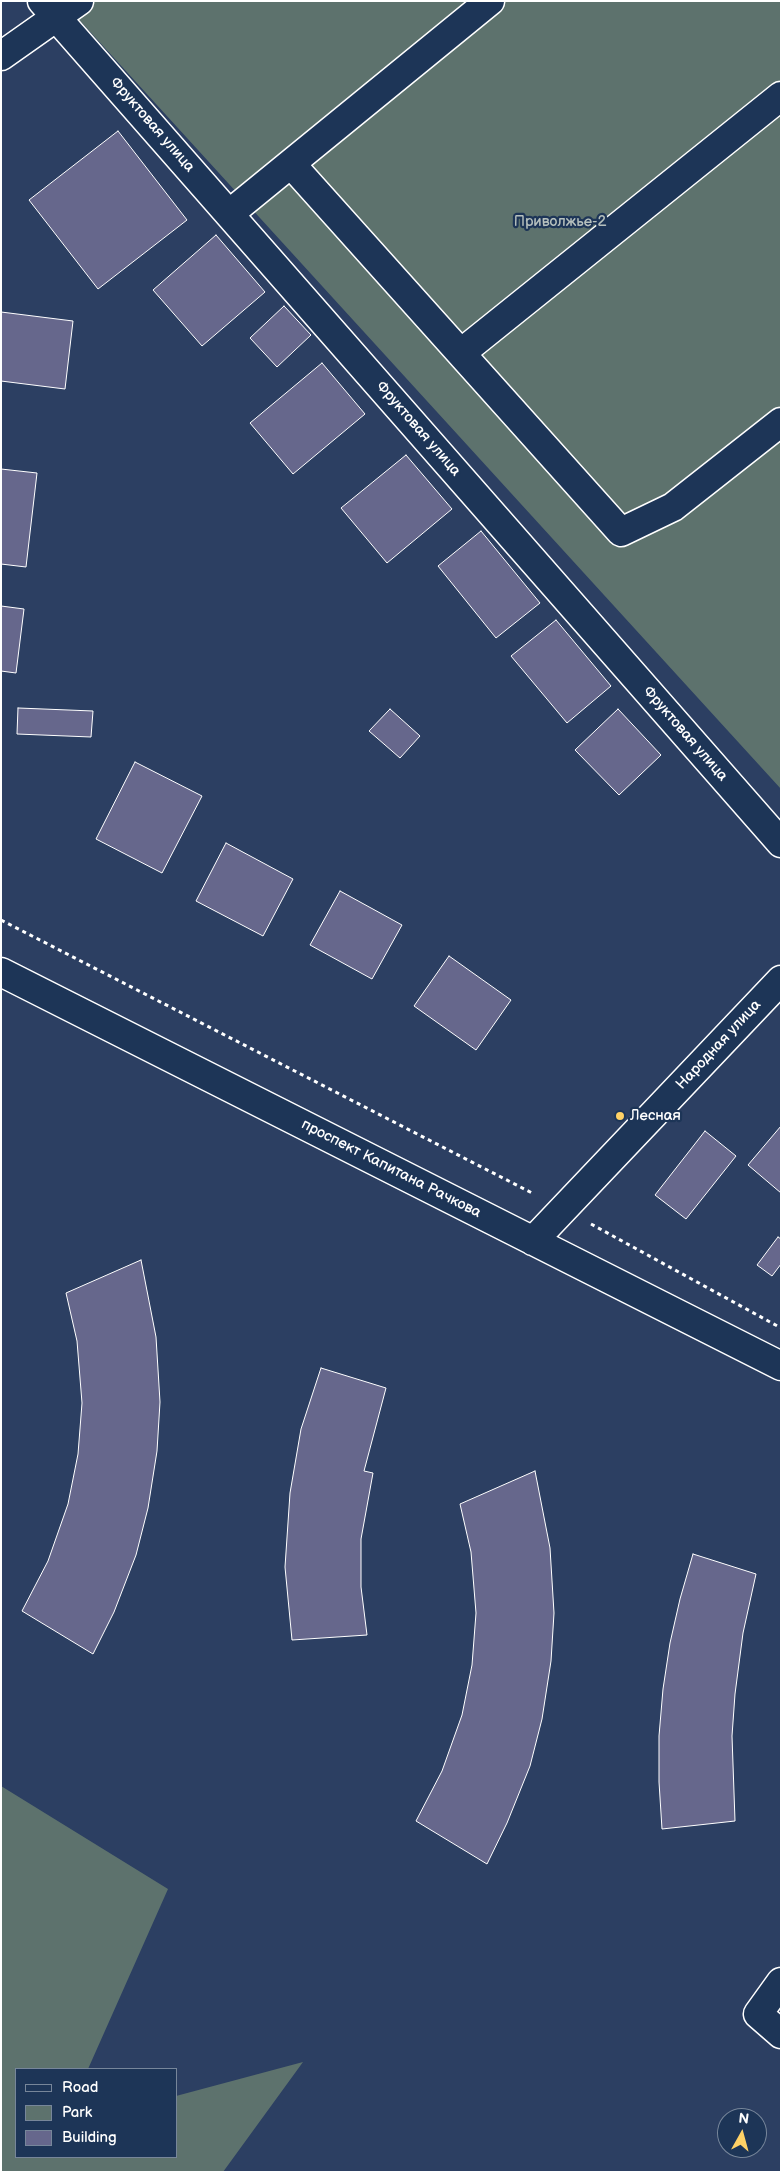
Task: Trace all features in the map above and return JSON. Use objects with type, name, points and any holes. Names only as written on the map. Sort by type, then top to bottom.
[{"type":"street","points":[[1,56],[49,9],[79,1]]},
{"type":"street","points":[[229,214],[490,1]]},
{"type":"street","name":"Фруктовая улица","points":[[49,9],[781,843]]},
{"type":"street","points":[[461,353],[781,96]]},
{"type":"street","points":[[291,164],[621,532],[673,507],[781,422]]},
{"type":"street","name":"проспект Капитана Рачкова","points":[[1,972],[781,1366]]},
{"type":"street","name":"Народная улица","points":[[533,1241],[781,980]]},
{"type":"street","points":[[781,1982],[758,2014],[781,2034]]},
{"type":"path","points":[[1,920],[563,1209],[781,1328]]},
{"type":"green space","name":"Приволжье-2","points":[[62,1],[781,1],[781,789]]},
{"type":"green space","points":[[1,1786],[168,1889],[88,2068],[15,2068],[15,2158],[178,2158],[178,2095],[303,2062],[223,2172],[1,2172]]},
{"type":"building","points":[[118,131],[187,220],[98,289],[29,200]]},
{"type":"building","points":[[216,235],[265,292],[202,346],[153,290]]},
{"type":"building","points":[[284,306],[311,335],[277,367],[250,338]]},
{"type":"building","points":[[1,312],[73,321],[65,389],[1,381]]},
{"type":"building","points":[[322,363],[365,414],[293,474],[250,423]]},
{"type":"building","points":[[406,455],[452,509],[387,563],[341,508]]},
{"type":"building","points":[[1,469],[37,473],[26,567],[1,564]]},
{"type":"building","points":[[481,531],[540,603],[496,638],[438,566]]},
{"type":"building","points":[[1,606],[24,609],[16,673],[1,671]]},
{"type":"building","points":[[556,620],[611,686],[567,723],[511,656]]},
{"type":"building","points":[[18,708],[93,711],[91,737],[17,734]]},
{"type":"building","points":[[390,709],[420,736],[400,758],[369,731]]},
{"type":"building","points":[[618,709],[661,755],[619,795],[575,750]]},
{"type":"building","points":[[135,762],[202,796],[162,873],[96,839]]},
{"type":"building","points":[[226,843],[293,879],[263,936],[196,901]]},
{"type":"building","points":[[340,891],[402,925],[372,979],[310,945]]},
{"type":"building","points":[[449,956],[511,1000],[476,1050],[414,1006]]},
{"type":"building","points":[[781,1126],[781,1193],[748,1165]]},
{"type":"building","points":[[705,1131],[736,1156],[686,1219],[655,1195]]},
{"type":"building","points":[[778,1237],[781,1239],[781,1264],[772,1276],[757,1265]]},
{"type":"building","points":[[141,1260],[156,1337],[160,1402],[157,1451],[148,1508],[136,1555],[114,1612],[93,1654],[22,1611],[48,1561],[68,1504],[78,1454],[82,1403],[77,1341],[66,1293]]},
{"type":"building","points":[[321,1368],[386,1388],[364,1471],[373,1473],[361,1539],[361,1587],[367,1635],[292,1640],[285,1567],[290,1493],[301,1429]]},
{"type":"building","points":[[535,1471],[550,1548],[554,1613],[551,1661],[542,1719],[530,1766],[507,1823],[487,1864],[416,1821],[442,1771],[462,1715],[472,1665],[476,1613],[471,1552],[460,1504]]},
{"type":"building","points":[[693,1554],[756,1574],[743,1633],[735,1694],[732,1736],[735,1821],[662,1829],[659,1736],[663,1689],[670,1643]]},
{"type":"place","name":"Лесная","points":[[620,1116]]}]
